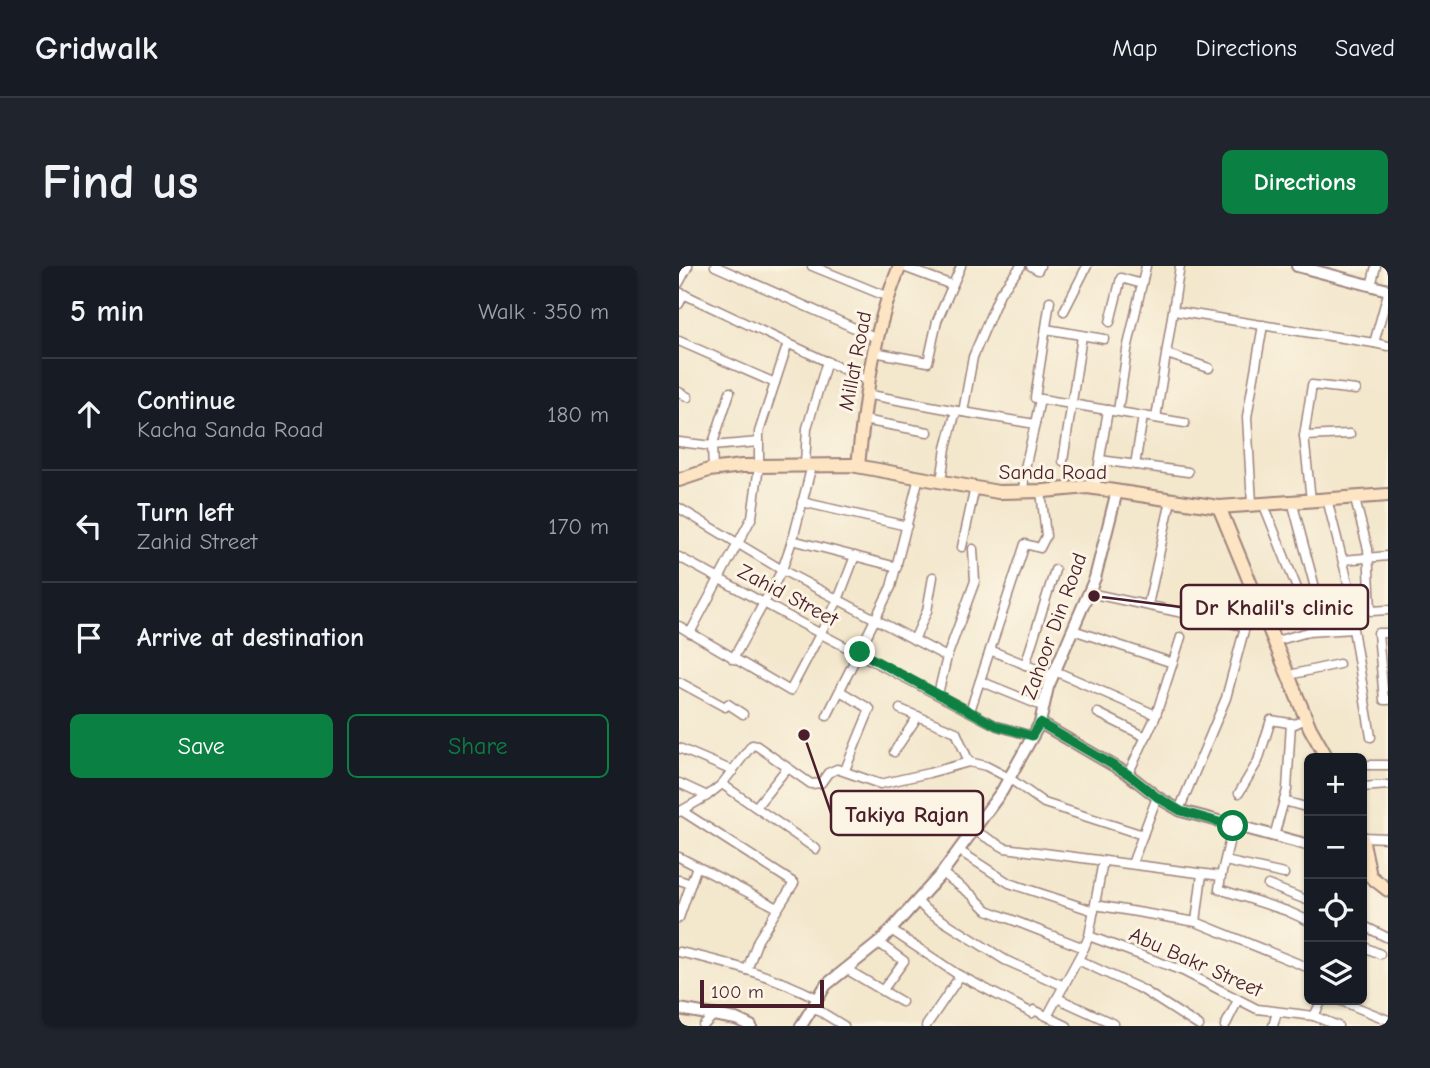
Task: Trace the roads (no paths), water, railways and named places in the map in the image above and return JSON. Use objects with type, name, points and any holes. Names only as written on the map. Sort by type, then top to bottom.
[{"type":"main road","name":"Millat Road","points":[[858,467],[866,387],[888,297],[901,266]]},
{"type":"main road","name":"Sanda Road","points":[[680,478],[713,470],[808,465],[858,467],[998,492],[1095,488],[1219,507],[1388,495]]},
{"type":"main road","points":[[1219,507],[1307,718],[1324,753]]},
{"type":"main road","points":[[1367,875],[1388,890]]},
{"type":"street","points":[[679,282],[688,266]]},
{"type":"street","points":[[715,266],[877,338]]},
{"type":"street","points":[[812,266],[888,297]]},
{"type":"street","points":[[901,266],[952,285]]},
{"type":"street","points":[[874,352],[927,362],[937,321],[961,266]]},
{"type":"street","points":[[941,481],[946,448],[960,412],[973,357],[1000,293],[1021,266]]},
{"type":"street","points":[[1031,266],[1038,270],[1040,266]]},
{"type":"street","points":[[1064,312],[1087,266]]},
{"type":"street","points":[[1095,488],[1146,266]]},
{"type":"street","points":[[1156,418],[1180,266]]},
{"type":"street","points":[[1297,266],[1388,292],[1374,343]]},
{"type":"street","points":[[1371,286],[1376,266]]},
{"type":"street","points":[[1110,322],[1121,278],[1142,284]]},
{"type":"street","points":[[679,304],[681,293],[827,361],[866,387],[960,412],[1035,424]]},
{"type":"street","points":[[1050,301],[1035,398],[1185,422]]},
{"type":"street","points":[[1174,311],[1388,346]]},
{"type":"street","points":[[1263,325],[1247,417],[1258,504],[1304,606]]},
{"type":"street","points":[[1046,329],[1104,339]]},
{"type":"street","points":[[1063,461],[1082,335]]},
{"type":"street","points":[[679,341],[775,383]]},
{"type":"street","points":[[690,633],[752,517],[759,466],[759,432],[788,343]]},
{"type":"street","points":[[1167,354],[1209,368]]},
{"type":"street","points":[[733,659],[782,570],[792,540],[808,465],[807,428],[827,361]]},
{"type":"street","points":[[1311,500],[1304,436],[1312,385],[1356,390]]},
{"type":"street","points":[[713,470],[712,446],[730,392]]},
{"type":"street","points":[[1023,492],[1039,399]]},
{"type":"street","points":[[1135,465],[1143,416]]},
{"type":"street","points":[[863,420],[928,432]]},
{"type":"street","points":[[1304,436],[1350,434]]},
{"type":"street","points":[[679,442],[712,446],[759,442]]},
{"type":"street","points":[[1100,460],[1188,472]]},
{"type":"street","points":[[827,716],[891,587],[919,477]]},
{"type":"street","points":[[962,547],[975,487]]},
{"type":"street","points":[[970,711],[1025,544],[1040,548],[1046,536],[1041,491]]},
{"type":"street","name":"Zahoor Din Road","points":[[801,1026],[826,985],[879,943],[941,873],[1009,778],[1040,723],[1054,674],[1095,578],[1117,491]]},
{"type":"street","points":[[1354,496],[1369,558],[1371,611],[1388,610]]},
{"type":"street","points":[[1327,499],[1349,586]]},
{"type":"street","points":[[1148,606],[1171,500]]},
{"type":"street","points":[[1292,501],[1318,599]]},
{"type":"street","points":[[802,502],[907,526]]},
{"type":"street","points":[[679,508],[782,570],[947,657]]},
{"type":"street","points":[[792,540],[897,567]]},
{"type":"street","points":[[938,694],[947,657],[975,581],[973,549]]},
{"type":"street","name":"Zahid Street","points":[[679,556],[997,726],[1032,736]]},
{"type":"street","points":[[679,626],[790,691],[838,600],[855,556]]},
{"type":"street","points":[[1343,560],[1388,556]]},
{"type":"street","points":[[1025,664],[1055,570]]},
{"type":"street","points":[[915,640],[927,611],[933,577]]},
{"type":"street","points":[[1179,810],[1226,698],[1255,590]]},
{"type":"street","points":[[1089,593],[1244,626]]},
{"type":"street","points":[[1276,641],[1308,632],[1353,629],[1371,737]]},
{"type":"street","points":[[1073,630],[1173,663]]},
{"type":"street","points":[[1388,633],[1378,633],[1384,700],[1388,701]]},
{"type":"street","points":[[1128,774],[1156,715],[1181,637]]},
{"type":"street","points":[[990,650],[1156,715]]},
{"type":"street","points":[[1289,674],[1339,664]]},
{"type":"street","points":[[679,681],[725,707],[727,704],[743,713]]},
{"type":"street","points":[[980,681],[1044,707]]},
{"type":"street","points":[[840,691],[870,709],[845,770]]},
{"type":"street","points":[[900,709],[956,732],[969,762]]},
{"type":"street","points":[[1098,713],[1146,737]]},
{"type":"street","points":[[894,752],[918,716]]},
{"type":"street","points":[[1239,793],[1258,761],[1271,720],[1295,724],[1307,718]]},
{"type":"street","points":[[1040,723],[1128,774],[1179,810],[1304,844]]},
{"type":"street","points":[[1274,836],[1287,790],[1291,723]]},
{"type":"street","points":[[747,970],[758,940],[794,883],[681,812],[722,784],[753,745],[811,784],[821,783],[828,773],[837,769],[880,783],[969,762],[986,766],[1009,778],[1044,803],[1143,835]]},
{"type":"street","points":[[679,747],[733,772]]},
{"type":"street","points":[[1367,765],[1388,765]]},
{"type":"street","points":[[756,807],[787,768]]},
{"type":"street","points":[[679,783],[708,796]]},
{"type":"street","points":[[722,784],[816,849]]},
{"type":"street","points":[[1367,787],[1388,785]]},
{"type":"street","points":[[1132,864],[1157,797]]},
{"type":"street","points":[[1284,801],[1304,807]]},
{"type":"street","points":[[1233,826],[1219,889],[1304,919]]},
{"type":"street","points":[[973,830],[1005,848],[1221,876]]},
{"type":"street","points":[[1367,837],[1388,838]]},
{"type":"street","points":[[958,850],[1009,883],[1095,908],[1196,922],[1304,966]]},
{"type":"street","points":[[679,857],[778,908]]},
{"type":"street","points":[[1048,1015],[1089,936],[1103,861]]},
{"type":"street","points":[[1225,861],[1284,874]]},
{"type":"street","points":[[679,918],[697,866]]},
{"type":"street","points":[[941,873],[972,895],[987,911],[1084,948]]},
{"type":"street","points":[[1196,922],[1202,874]]},
{"type":"street","points":[[679,880],[691,884]]},
{"type":"street","points":[[1268,884],[1304,899]]},
{"type":"street","points":[[917,901],[926,910],[1005,960],[1064,986]]},
{"type":"street","points":[[1367,928],[1388,938]]},
{"type":"street","points":[[891,930],[960,976],[1033,1013],[1034,1010],[1048,1015],[1067,1026]]},
{"type":"street","name":"Abu Bakr Street","points":[[1089,936],[1183,971],[1257,1010],[1314,1016],[1338,1026]]},
{"type":"street","points":[[879,943],[904,961],[882,991]]},
{"type":"street","points":[[1367,948],[1380,954]]},
{"type":"street","points":[[679,952],[788,983],[844,1026]]},
{"type":"street","points":[[1078,960],[1143,989],[1193,1025]]},
{"type":"street","points":[[846,969],[902,1002]]},
{"type":"street","points":[[926,1026],[960,976]]},
{"type":"street","points":[[1057,998],[1114,1024]]},
{"type":"street","points":[[1225,1026],[1238,1000]]},
{"type":"street","points":[[1314,1016],[1320,1005]]},
{"type":"street","points":[[1351,1005],[1388,1020]]},
{"type":"street","points":[[679,1009],[736,1019],[751,1026]]},
{"type":"street","points":[[1273,1026],[1277,1012]]},
{"type":"street","points":[[703,1026],[714,1015]]},
{"type":"street","points":[[1300,1026],[1303,1015]]},
{"type":"place","name":"Dr Khalil's clinic","points":[[1094,596]]},
{"type":"place","name":"Takiya Rajan","points":[[804,735]]}]
